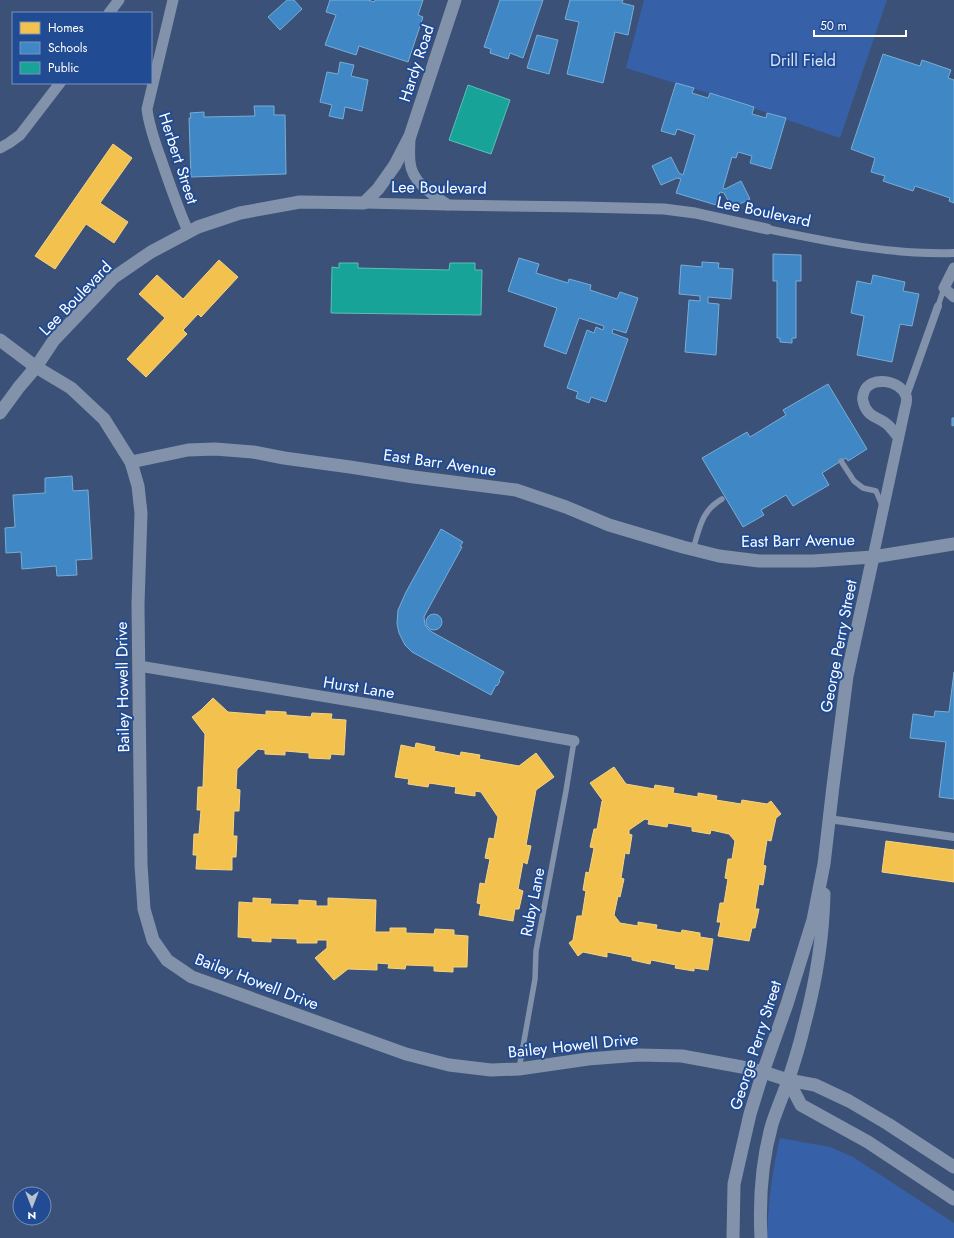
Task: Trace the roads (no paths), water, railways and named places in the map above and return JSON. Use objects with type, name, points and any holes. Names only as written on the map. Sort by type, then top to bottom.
[{"type":"street","points":[[110,12],[119,0]]},
{"type":"street","name":"Herbert Street","points":[[173,0],[147,109],[155,142],[180,213],[188,231]]},
{"type":"street","name":"Hardy Road","points":[[364,203],[378,189],[395,165],[410,136],[455,0]]},
{"type":"street","points":[[0,148],[10,143],[20,135],[59,84]]},
{"type":"street","name":"Hardy Road","points":[[410,136],[410,163],[418,180],[426,190],[448,205]]},
{"type":"street","name":"Lee Boulevard","points":[[0,413],[36,367],[54,340],[113,278],[151,252],[188,231],[240,213],[271,206],[300,202],[583,206],[664,209],[695,213],[807,237],[892,252],[954,253]]},
{"type":"street","name":"George Perry Street","points":[[944,288],[954,268]]},
{"type":"street","points":[[944,288],[954,297]]},
{"type":"street","name":"George Perry Street","points":[[733,1238],[734,1184],[750,1114],[787,1004],[812,920],[824,864],[847,676],[884,508],[905,408],[906,396],[938,306]]},
{"type":"street","points":[[0,340],[36,367],[70,388],[104,419],[131,462]]},
{"type":"street","points":[[898,437],[888,425],[876,419],[869,413],[864,407],[862,399],[864,390],[870,383],[876,381],[899,387],[906,396]]},
{"type":"street","name":"East Barr Avenue","points":[[131,462],[188,450],[215,449],[253,452],[414,477],[516,490],[566,507],[609,525],[693,550],[719,556],[759,561],[813,561],[873,557],[954,544]]},
{"type":"street","name":"Bailey Howell Drive","points":[[131,462],[138,486],[141,513],[138,600],[141,865],[144,909],[153,940],[167,960],[192,977],[406,1054],[449,1065],[491,1070],[519,1069],[588,1059],[638,1055],[682,1056],[763,1072],[788,1080]]},
{"type":"street","name":"Hurst Lane","points":[[139,666],[375,705],[574,741]]},
{"type":"street","points":[[829,818],[954,837]]},
{"type":"street","name":"George Perry Street","points":[[761,1238],[760,1218],[762,1174],[772,1124],[788,1080],[804,1026],[817,972],[824,916],[824,864]]},
{"type":"street","points":[[788,1080],[815,1085],[848,1101],[888,1124],[954,1167]]},
{"type":"street","points":[[788,1080],[801,1105],[868,1142],[954,1198]]},
{"type":"lane","name":"George Perry Street","points":[[938,306],[944,288]]},
{"type":"lane","points":[[841,462],[854,481],[863,488],[876,491],[884,508]]},
{"type":"lane","points":[[693,550],[703,516],[713,505],[722,499]]},
{"type":"lane","name":"Ruby Lane","points":[[519,1069],[534,979],[536,951],[574,741]]},
{"type":"park label","name":"Drill Field","points":[[803,60]]}]
